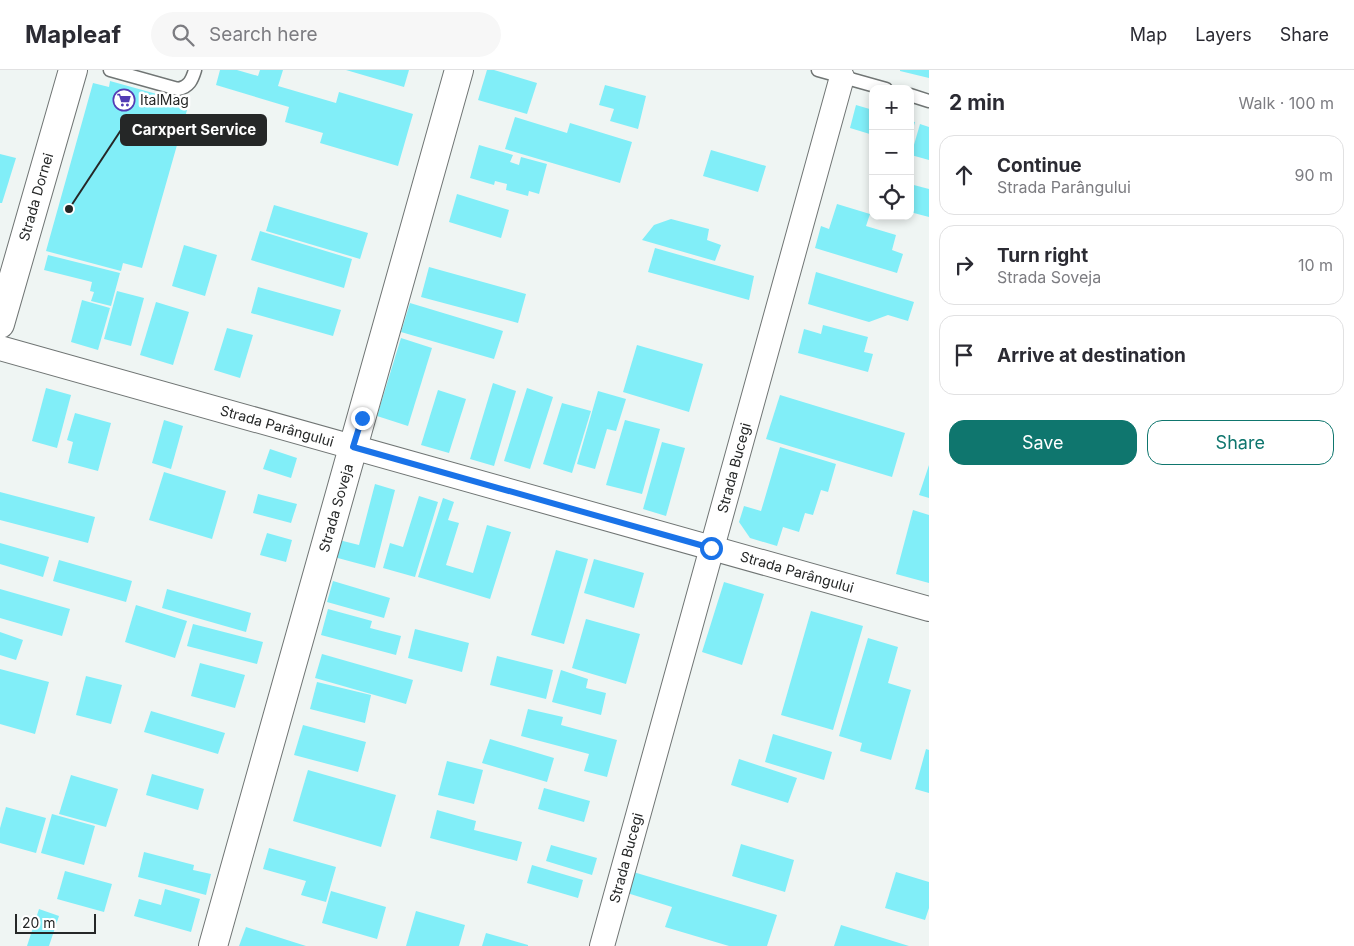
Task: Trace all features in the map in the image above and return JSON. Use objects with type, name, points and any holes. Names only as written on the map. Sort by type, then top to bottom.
[{"type":"street","name":"Strada Dornei","points":[[0,324],[73,70]]},
{"type":"street","name":"Strada Soveja","points":[[213,946],[459,70]]},
{"type":"street","name":"Strada Bucegi","points":[[602,946],[842,77]]},
{"type":"street","name":"Strada Parângului","points":[[0,348],[929,609]]},
{"type":"lane","points":[[110,70],[178,89],[189,84],[193,79],[195,70]]},
{"type":"lane","points":[[818,70],[871,85]]},
{"type":"lane","points":[[914,97],[929,101]]},
{"type":"building","points":[[220,70],[237,70],[258,76],[260,70],[283,70],[278,86],[336,103],[339,92],[413,114],[398,166],[320,143],[323,133],[285,122],[289,107],[216,85]]},
{"type":"building","points":[[346,70],[409,70],[404,87]]},
{"type":"building","points":[[487,70],[494,70],[537,83],[527,114],[478,100]]},
{"type":"building","points":[[929,70],[929,78],[900,71]]},
{"type":"building","points":[[110,81],[189,103],[142,268],[123,263],[121,271],[46,251],[93,83],[109,87]]},
{"type":"building","points":[[605,85],[646,96],[638,129],[610,121],[614,109],[599,105]]},
{"type":"building","points":[[856,105],[869,109],[869,134],[850,128]]},
{"type":"building","points":[[515,117],[567,133],[570,123],[632,142],[620,183],[505,149]]},
{"type":"building","points":[[920,124],[929,127],[929,160],[914,156],[914,145]]},
{"type":"building","points":[[479,145],[513,155],[510,162],[519,165],[521,157],[547,164],[539,194],[529,191],[528,196],[506,190],[507,184],[495,181],[494,185],[470,178]]},
{"type":"building","points":[[711,150],[766,166],[758,192],[703,176]]},
{"type":"building","points":[[0,154],[16,158],[2,203],[0,203]]},
{"type":"building","points":[[914,185],[929,189],[929,217],[914,213]]},
{"type":"building","points":[[457,194],[509,210],[501,238],[449,222]]},
{"type":"building","points":[[837,204],[869,214],[866,226],[896,235],[892,250],[903,254],[897,273],[815,248],[821,226],[829,229]]},
{"type":"building","points":[[274,205],[368,233],[360,259],[266,231]]},
{"type":"building","points":[[671,219],[709,229],[707,240],[721,245],[715,261],[642,240],[654,225]]},
{"type":"building","points":[[260,231],[352,259],[344,288],[251,260]]},
{"type":"building","points":[[184,245],[217,255],[205,296],[172,286]]},
{"type":"building","points":[[655,248],[754,276],[749,300],[648,272]]},
{"type":"building","points":[[48,255],[120,273],[111,306],[91,301],[94,292],[90,291],[92,282],[44,270]]},
{"type":"building","points":[[429,267],[526,294],[518,323],[421,297]]},
{"type":"building","points":[[816,272],[914,302],[908,321],[888,315],[869,322],[808,304]]},
{"type":"building","points":[[258,287],[341,310],[333,336],[251,313]]},
{"type":"building","points":[[117,291],[144,298],[131,346],[104,339]]},
{"type":"building","points":[[82,300],[110,308],[98,350],[71,342]]},
{"type":"building","points":[[156,302],[189,312],[173,365],[140,355]]},
{"type":"building","points":[[410,303],[503,331],[494,359],[401,332]]},
{"type":"building","points":[[823,325],[868,337],[864,352],[873,354],[868,372],[798,353],[804,329],[821,334]]},
{"type":"building","points":[[227,328],[253,335],[240,378],[214,370]]},
{"type":"building","points":[[401,338],[432,348],[408,426],[377,416]]},
{"type":"building","points":[[637,345],[703,364],[689,412],[623,392]]},
{"type":"building","points":[[493,383],[516,391],[494,466],[470,459]]},
{"type":"building","points":[[46,388],[71,395],[57,448],[32,441]]},
{"type":"building","points":[[527,388],[553,397],[530,469],[504,461]]},
{"type":"building","points":[[438,390],[466,399],[449,453],[421,445]]},
{"type":"building","points":[[598,391],[626,399],[616,431],[607,429],[595,469],[577,464]]},
{"type":"building","points":[[780,395],[905,433],[892,477],[766,439]]},
{"type":"building","points":[[562,403],[591,411],[572,473],[543,464]]},
{"type":"building","points":[[75,413],[111,423],[98,471],[68,463],[73,442],[67,440]]},
{"type":"building","points":[[164,420],[183,426],[171,469],[152,463]]},
{"type":"building","points":[[625,420],[660,429],[642,494],[606,485]]},
{"type":"building","points":[[662,442],[685,448],[666,516],[643,509]]},
{"type":"building","points":[[780,447],[836,464],[828,492],[821,490],[813,515],[805,513],[799,532],[783,527],[777,546],[750,538],[739,522],[744,506],[761,511]]},
{"type":"building","points":[[270,449],[297,458],[291,478],[263,469]]},
{"type":"building","points":[[929,465],[929,498],[919,495]]},
{"type":"building","points":[[164,472],[226,491],[212,539],[149,520]]},
{"type":"building","points":[[375,484],[395,490],[375,568],[334,557],[339,540],[359,545]]},
{"type":"building","points":[[0,492],[95,517],[88,543],[0,520]]},
{"type":"building","points":[[258,494],[297,504],[291,523],[253,513]]},
{"type":"building","points":[[419,496],[438,502],[415,577],[383,568],[390,543],[403,547]]},
{"type":"building","points":[[443,498],[454,502],[448,520],[459,523],[446,565],[473,573],[487,525],[511,532],[490,599],[418,577]]},
{"type":"building","points":[[913,510],[929,515],[929,583],[896,574]]},
{"type":"building","points":[[267,533],[292,540],[286,562],[260,555]]},
{"type":"building","points":[[0,543],[49,557],[43,577],[0,564]]},
{"type":"building","points":[[556,550],[588,559],[564,644],[531,635]]},
{"type":"building","points":[[594,559],[644,573],[634,608],[584,593]]},
{"type":"building","points":[[59,560],[132,581],[126,602],[53,581]]},
{"type":"building","points":[[333,581],[390,598],[384,618],[327,602]]},
{"type":"building","points":[[724,582],[764,594],[742,665],[702,652]]},
{"type":"building","points":[[0,589],[70,609],[62,636],[0,618]]},
{"type":"building","points":[[167,589],[251,613],[246,632],[162,608]]},
{"type":"building","points":[[136,605],[187,621],[175,658],[125,642]]},
{"type":"building","points":[[328,609],[372,621],[370,628],[401,636],[396,655],[321,635]]},
{"type":"building","points":[[811,611],[863,626],[833,730],[781,715]]},
{"type":"building","points":[[586,619],[640,634],[626,684],[572,668]]},
{"type":"building","points":[[193,624],[263,642],[257,664],[187,646]]},
{"type":"building","points":[[415,629],[469,643],[462,672],[408,658]]},
{"type":"building","points":[[0,632],[23,640],[16,660],[0,655]]},
{"type":"building","points":[[868,638],[898,647],[888,683],[911,690],[891,760],[860,751],[862,743],[839,736]]},
{"type":"building","points":[[322,654],[413,680],[406,704],[315,678]]},
{"type":"building","points":[[497,656],[553,670],[546,699],[490,685]]},
{"type":"building","points":[[200,663],[245,675],[235,708],[191,696]]},
{"type":"building","points":[[0,669],[49,682],[35,734],[0,724]]},
{"type":"building","points":[[561,670],[588,679],[586,688],[606,693],[601,715],[552,702]]},
{"type":"building","points":[[86,676],[122,685],[111,724],[76,715]]},
{"type":"building","points":[[317,682],[371,695],[365,723],[310,709]]},
{"type":"building","points":[[528,709],[563,717],[561,725],[617,740],[607,777],[584,771],[589,754],[521,736]]},
{"type":"building","points":[[151,711],[225,733],[218,754],[144,732]]},
{"type":"building","points":[[303,725],[366,742],[358,772],[294,755]]},
{"type":"building","points":[[773,734],[832,752],[824,780],[765,762]]},
{"type":"building","points":[[490,739],[554,758],[547,782],[482,763]]},
{"type":"building","points":[[926,749],[929,750],[929,793],[915,789]]},
{"type":"building","points":[[739,759],[797,778],[788,803],[731,785]]},
{"type":"building","points":[[447,761],[483,770],[474,804],[438,795]]},
{"type":"building","points":[[308,770],[396,795],[381,847],[293,821]]},
{"type":"building","points":[[152,774],[204,789],[198,810],[146,795]]},
{"type":"building","points":[[71,775],[118,789],[106,827],[59,814]]},
{"type":"building","points":[[544,788],[590,801],[584,822],[538,809]]},
{"type":"building","points":[[6,807],[46,818],[36,853],[0,843],[0,828]]},
{"type":"building","points":[[437,810],[476,821],[474,830],[522,842],[517,861],[430,838]]},
{"type":"building","points":[[52,814],[95,826],[84,865],[41,853]]},
{"type":"building","points":[[741,844],[794,860],[785,892],[732,876]]},
{"type":"building","points":[[551,845],[597,858],[592,875],[546,861]]},
{"type":"building","points":[[269,848],[336,867],[326,902],[301,895],[306,881],[263,869]]},
{"type":"building","points":[[144,852],[194,865],[193,870],[211,874],[206,895],[138,877]]},
{"type":"building","points":[[532,865],[583,880],[578,898],[527,883]]},
{"type":"building","points":[[65,871],[112,884],[104,912],[57,899]]},
{"type":"building","points":[[630,871],[777,915],[767,946],[729,946],[665,927],[672,907],[624,892]]},
{"type":"building","points":[[896,872],[929,882],[929,908],[925,920],[885,908]]},
{"type":"building","points":[[165,889],[200,899],[191,932],[134,916],[139,899],[161,905]]},
{"type":"building","points":[[331,891],[386,907],[377,939],[322,923]]},
{"type":"building","points":[[39,909],[59,916],[49,946],[27,946]]},
{"type":"building","points":[[416,911],[465,925],[459,946],[406,946]]},
{"type":"building","points":[[841,925],[909,946],[834,946]]},
{"type":"building","points":[[246,927],[306,946],[239,946]]},
{"type":"building","points":[[486,933],[528,945],[528,946],[482,946]]},
{"type":"place","name":"ItalMag","points":[[124,100]]},
{"type":"place","name":"Carxpert Service","points":[[69,209]]},
{"type":"route","points":[[362,418],[353,447],[711,548]]}]
